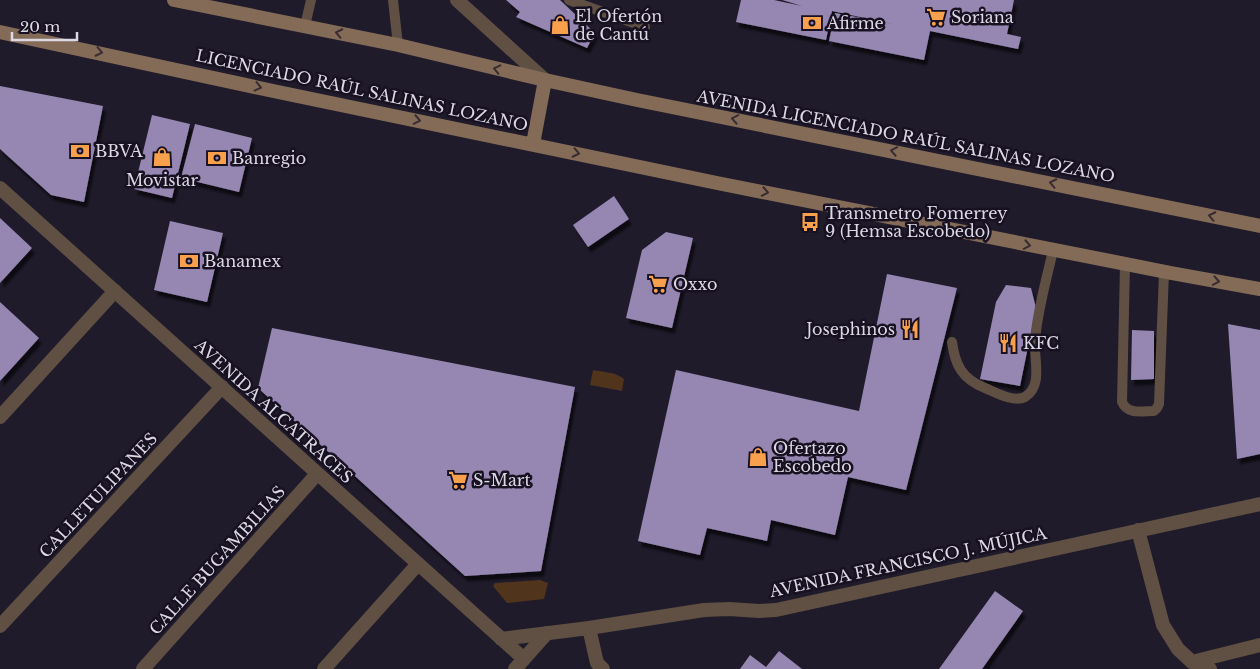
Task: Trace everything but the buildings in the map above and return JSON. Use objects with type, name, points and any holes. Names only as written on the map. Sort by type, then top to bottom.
[{"type":"main road","points":[[174,0],[398,45],[545,80],[533,144]]},
{"type":"main road","name":"LICENCIADO RAÚL SALINAS LOZANO","points":[[0,32],[717,183],[1053,250]]},
{"type":"main road","name":"AVENIDA LICENCIADO RAÚL SALINAS LOZANO","points":[[545,80],[1260,226]]},
{"type":"main road","points":[[1053,250],[1260,289]]},
{"type":"street","points":[[457,0],[545,80]]},
{"type":"street","name":"AVENIDA ALCATRACES","points":[[0,188],[501,639],[520,664]]},
{"type":"street","points":[[0,418],[115,291]]},
{"type":"street","name":"CALLETULIPANES","points":[[0,626],[222,388]]},
{"type":"street","name":"CALLE BUGAMBILIAS","points":[[143,669],[318,474]]},
{"type":"street","name":"AVENIDA FRANCISCO J. MÚJICA","points":[[501,639],[589,628],[704,610],[776,610],[1260,504]]},
{"type":"street","points":[[1138,530],[1163,625],[1178,649],[1192,662],[1210,669]]},
{"type":"street","points":[[324,669],[418,564]]},
{"type":"street","points":[[589,628],[597,663],[603,669]]},
{"type":"street","points":[[520,664],[547,633]]},
{"type":"street","points":[[1192,662],[1260,645]]},
{"type":"lane","points":[[305,26],[311,0]]},
{"type":"lane","points":[[393,0],[398,45]]},
{"type":"lane","points":[[569,0],[645,27]]},
{"type":"lane","points":[[952,342],[954,357],[966,378],[978,386],[1011,398],[1023,398],[1028,394],[1036,379],[1035,340],[1053,250]]},
{"type":"lane","points":[[1125,264],[1122,402],[1129,411],[1154,411],[1159,404],[1164,272]]},
{"type":"shaded area","points":[[593,370],[613,374],[624,379],[622,391],[590,385]]},
{"type":"shaded area","points":[[540,580],[548,583],[544,599],[507,603],[493,586],[495,583]]},
{"type":"place","name":"Soriana","points":[[936,17]]},
{"type":"place","name":"Afirme","points":[[812,23]]},
{"type":"place","name":"El Ofertón de Cantú","points":[[560,25]]},
{"type":"place","name":"BBVA","points":[[80,151]]},
{"type":"place","name":"Movistar","points":[[162,157]]},
{"type":"place","name":"Banregio","points":[[217,158]]},
{"type":"place","name":"Transmetro Fomerrey 9 (Hemsa Escobedo)","points":[[810,222]]},
{"type":"place","name":"Banamex","points":[[189,261]]},
{"type":"place","name":"Oxxo","points":[[658,284]]},
{"type":"place","name":"Josephinos","points":[[910,329]]},
{"type":"place","name":"KFC","points":[[1008,343]]},
{"type":"place","name":"Ofertazo Escobedo","points":[[758,457]]},
{"type":"place","name":"S-Mart","points":[[458,480]]}]
